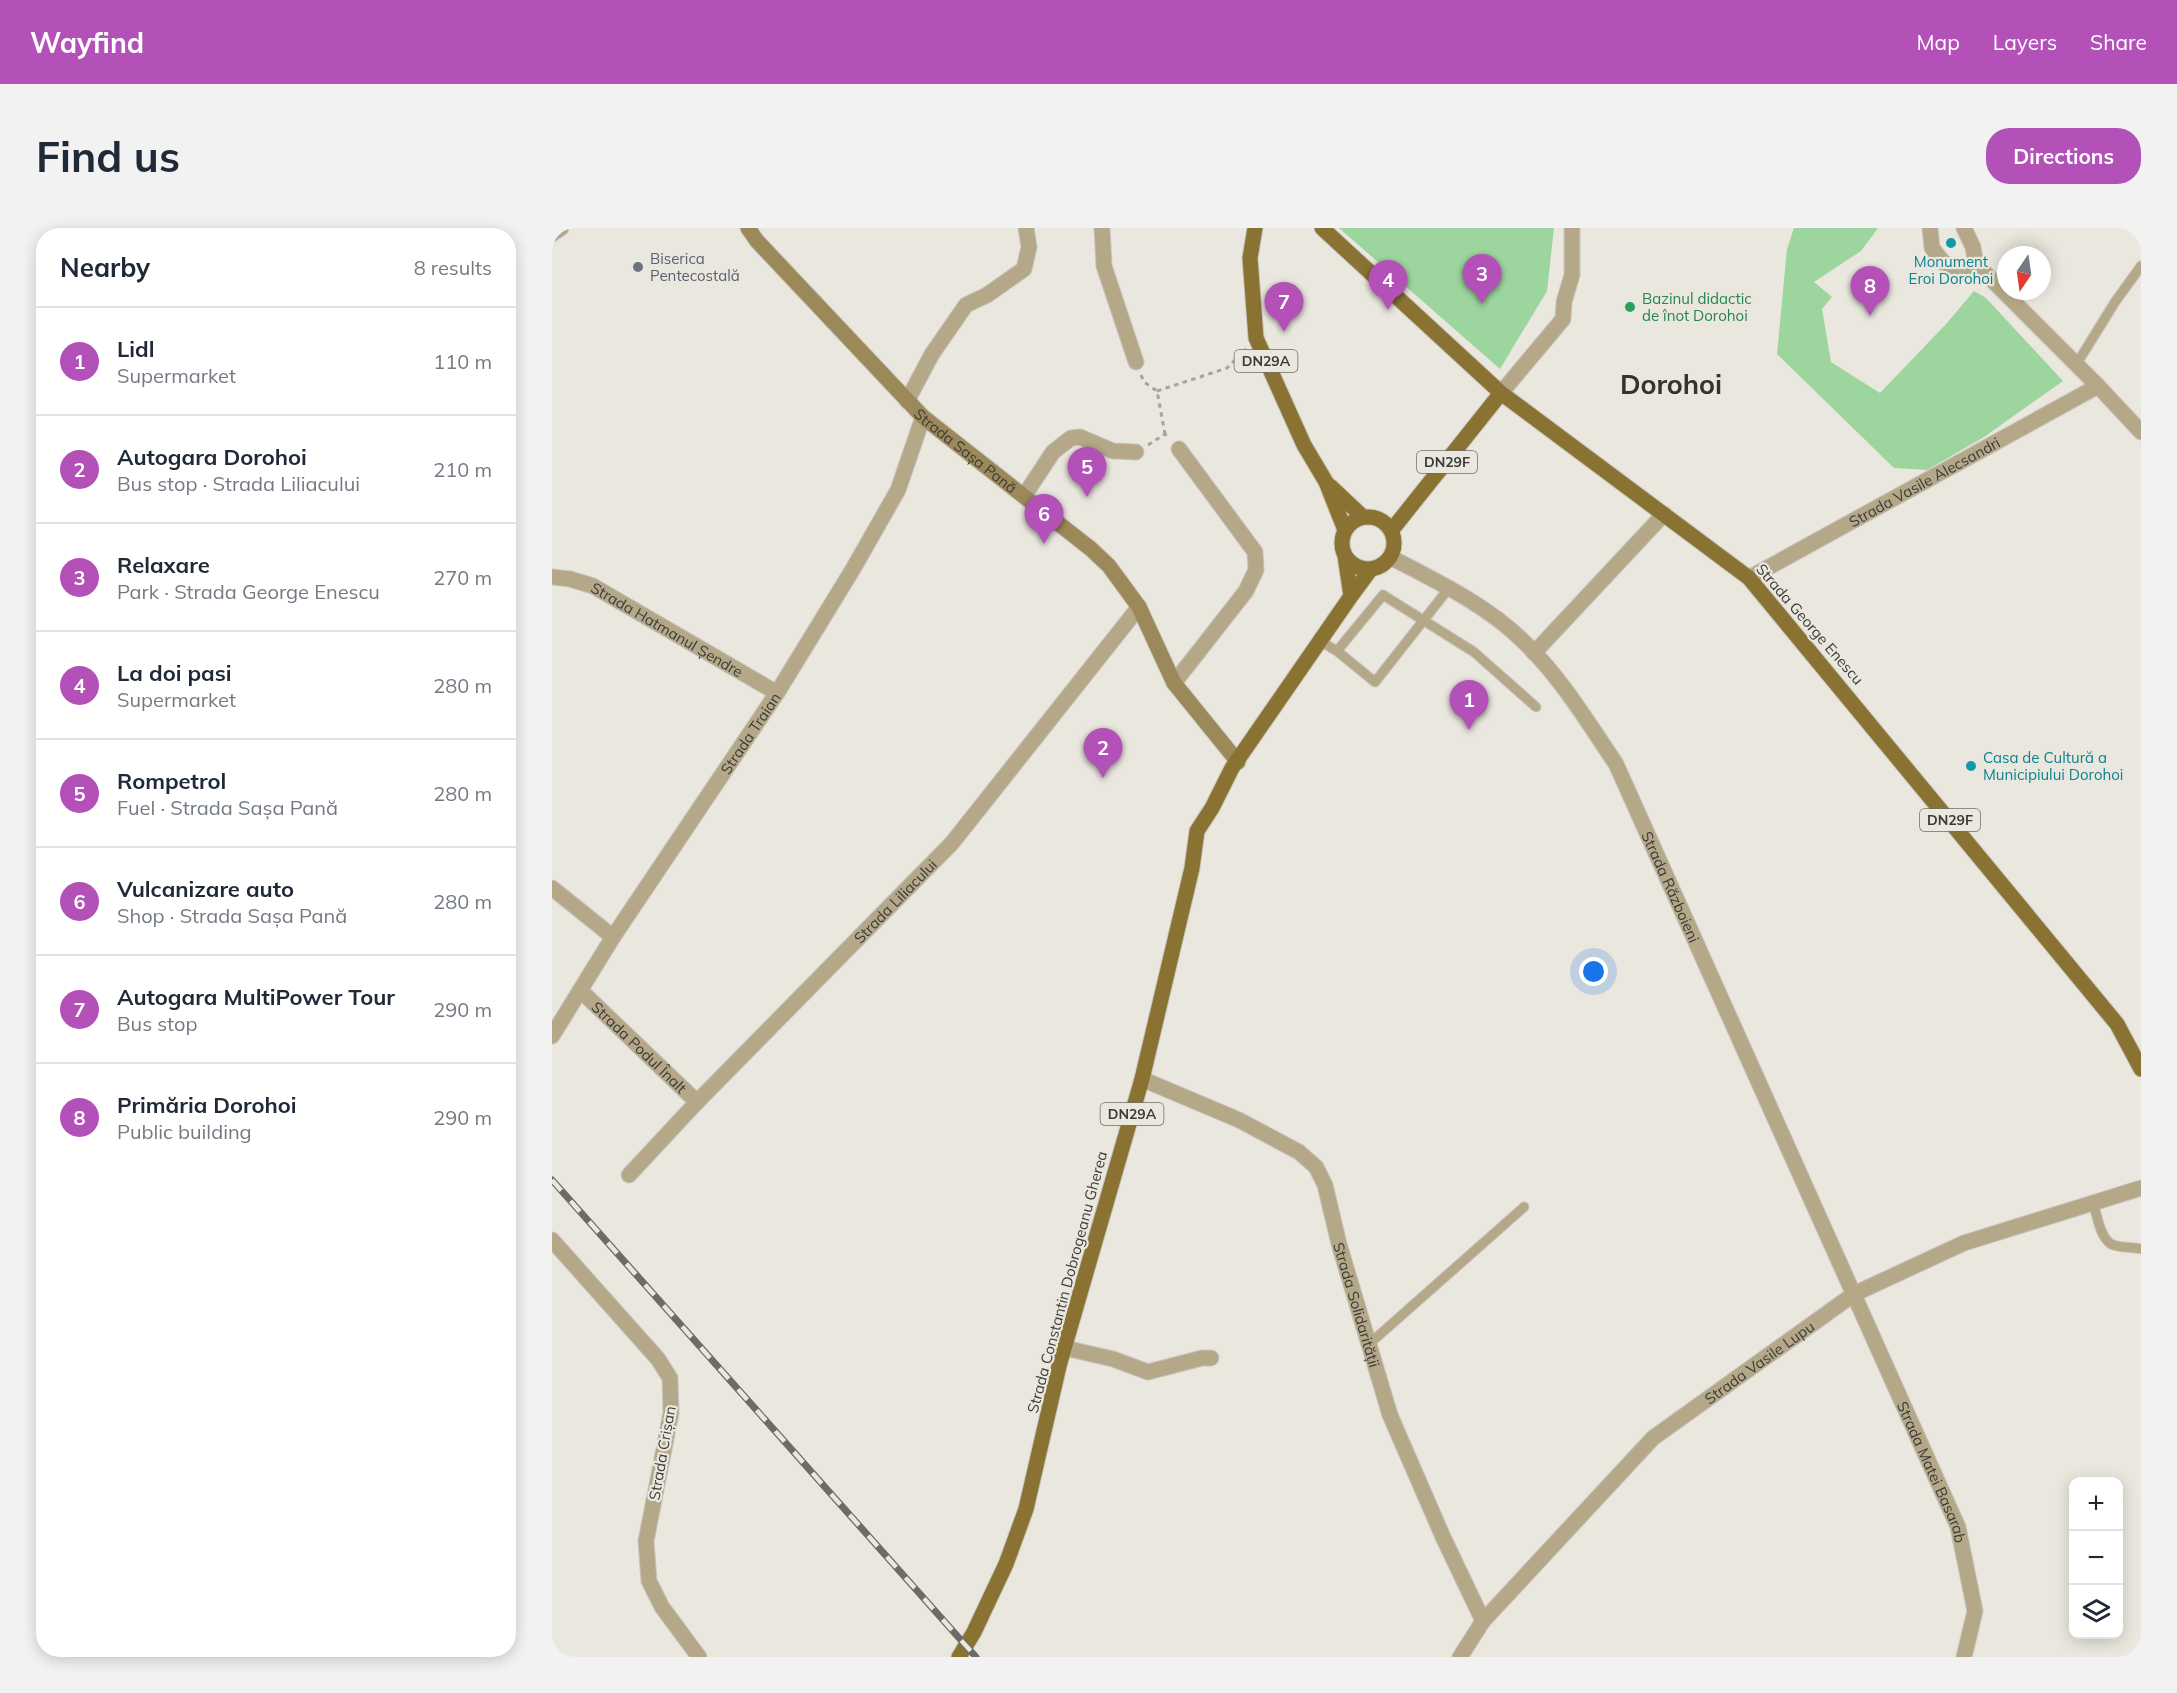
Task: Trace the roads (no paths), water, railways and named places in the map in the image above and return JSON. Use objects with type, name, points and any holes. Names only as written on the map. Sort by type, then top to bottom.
[{"type":"main road","name":"DN29A","points":[[1255,228],[1250,258],[1256,338],[1304,445],[1326,482],[1345,530]]},
{"type":"main road","name":"Strada George Enescu","points":[[1322,228],[1501,393],[1749,578],[2117,1024],[2141,1069]]},
{"type":"main road","name":"DN29F","points":[[1391,531],[1501,393]]},
{"type":"main road","name":"DN29A","points":[[1326,482],[1363,517]]},
{"type":"main road","points":[[1344,556],[1355,567],[1371,570],[1378,568],[1390,557],[1394,547],[1388,525],[1376,518],[1363,517],[1350,524],[1345,530],[1342,538],[1344,556],[1351,596]]},
{"type":"main road","name":"Strada Constantin Dobrogeanu Gherea","points":[[959,1657],[974,1632],[1006,1564],[1026,1509],[1065,1348],[1142,1079],[1192,868],[1197,831],[1212,808],[1232,768],[1371,570]]},
{"type":"street","points":[[552,234],[561,228]]},
{"type":"street","name":"Strada Sașa Pană","points":[[748,228],[757,241],[923,417],[1092,549],[1109,566],[1139,607],[1174,683],[1238,762]]},
{"type":"street","points":[[907,401],[932,354],[966,305],[987,295],[1024,269],[1029,247],[1026,228]]},
{"type":"street","points":[[1102,228],[1104,266],[1136,362]]},
{"type":"street","points":[[1501,393],[1563,319],[1564,302],[1572,275],[1572,228]]},
{"type":"street","points":[[1964,228],[1976,264],[2141,432]]},
{"type":"street","points":[[1932,229],[1932,248],[1944,263],[1960,269],[1976,264]]},
{"type":"street","name":"Strada Vasile Alecsandri","points":[[1749,578],[2098,386]]},
{"type":"street","name":"Strada Traian","points":[[552,1036],[613,937],[777,693],[853,569],[898,489],[923,417]]},
{"type":"street","points":[[1024,496],[1053,452],[1071,438],[1080,437],[1113,451],[1136,452]]},
{"type":"street","points":[[1174,683],[1246,591],[1256,570],[1255,552],[1179,449]]},
{"type":"street","points":[[1534,653],[1664,514]]},
{"type":"street","name":"Strada Războieni","points":[[1390,557],[1449,588],[1497,618],[1523,640],[1566,689],[1616,764],[1854,1294]]},
{"type":"street","name":"Strada Hatmanul Șendre","points":[[552,577],[570,579],[592,586],[777,693]]},
{"type":"street","name":"Strada Liliacului","points":[[629,1175],[952,843],[1139,607]]},
{"type":"street","points":[[552,888],[613,937]]},
{"type":"street","name":"Strada Podul Înalt","points":[[580,991],[698,1102]]},
{"type":"street","name":"Strada Solidarității","points":[[1142,1079],[1239,1120],[1299,1152],[1316,1167],[1324,1185],[1368,1345],[1390,1414],[1443,1537],[1483,1621]]},
{"type":"street","name":"Strada Vasile Lupu","points":[[1460,1657],[1483,1621],[1653,1438],[1854,1294],[1964,1243],[2141,1188]]},
{"type":"street","name":"Strada Crișan","points":[[552,1240],[658,1359],[670,1378],[671,1413],[645,1541],[649,1581],[662,1607],[699,1657]]},
{"type":"street","name":"Strada Matei Basarab","points":[[1854,1294],[1959,1527],[1975,1611],[1964,1657]]},
{"type":"street","points":[[1065,1348],[1113,1359],[1148,1372],[1202,1358],[1211,1358]]},
{"type":"lane","points":[[2076,365],[2115,302],[2141,266]]},
{"type":"lane","points":[[1320,641],[1337,651],[1375,682],[1449,588]]},
{"type":"lane","points":[[1337,651],[1383,595],[1474,652],[1536,706]]},
{"type":"lane","points":[[2093,1203],[2099,1225],[2111,1244],[2141,1249]]},
{"type":"lane","points":[[1368,1345],[1524,1206]]},
{"type":"railway","points":[[552,1180],[976,1657]]},
{"type":"place","name":"Monument Eroi Dorohoi","points":[[1951,243]]},
{"type":"place","name":"Biserica Pentecostală","points":[[638,267]]},
{"type":"place","name":"Relaxare","points":[[1482,304]]},
{"type":"place","name":"Bazinul didactic de înot Dorohoi","points":[[1630,307]]},
{"type":"place","name":"La doi pasi","points":[[1388,310]]},
{"type":"place","name":"Primăria Dorohoi","points":[[1870,316]]},
{"type":"place","name":"Autogara MultiPower Tour","points":[[1284,332]]},
{"type":"place","name":"Rompetrol","points":[[1087,497]]},
{"type":"place","name":"Vulcanizare auto","points":[[1044,544]]},
{"type":"place","name":"Lidl","points":[[1469,730]]},
{"type":"place","name":"Casa de Cultură a Municipiului Dorohoi","points":[[1971,766]]},
{"type":"place","name":"Autogara Dorohoi","points":[[1103,778]]},
{"type":"district","name":"Dorohoi","points":[[1671,384]]}]
